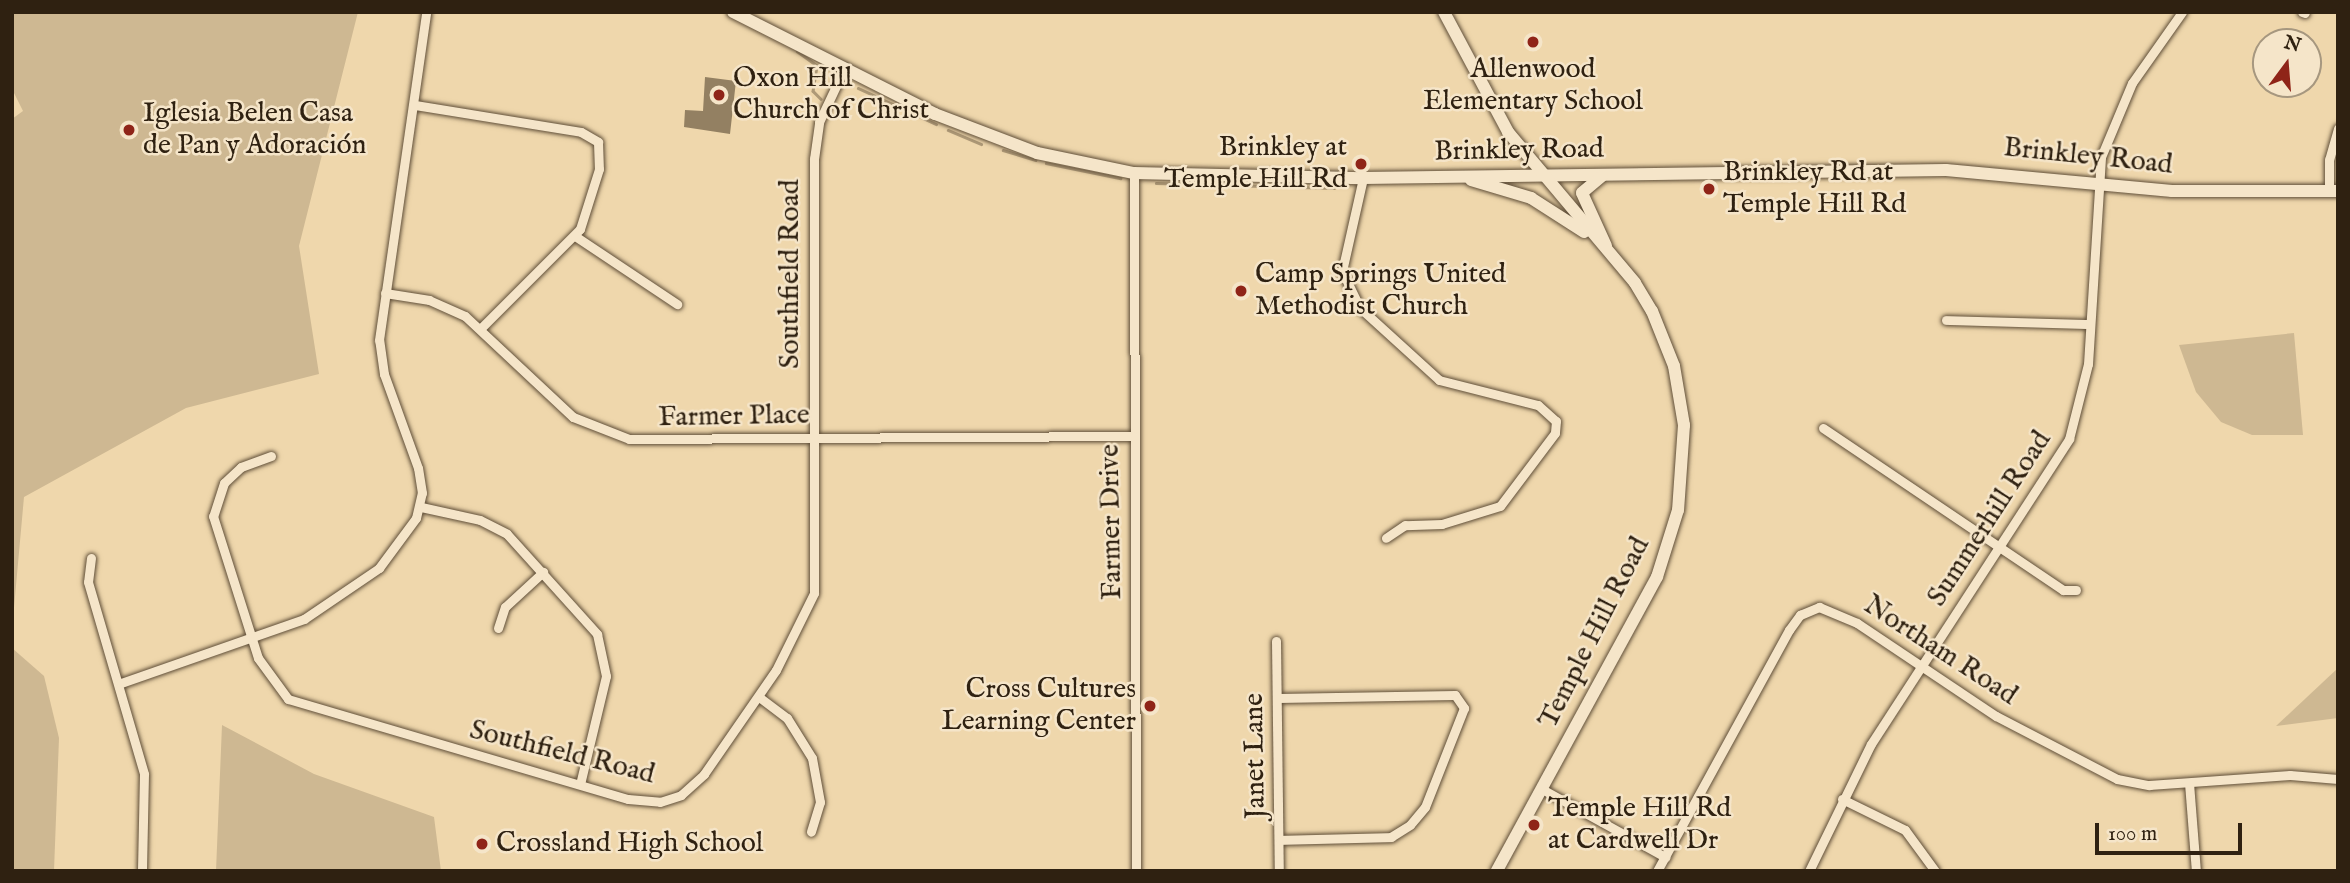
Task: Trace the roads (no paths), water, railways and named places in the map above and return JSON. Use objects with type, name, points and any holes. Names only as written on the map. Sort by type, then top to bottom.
[{"type":"main road","name":"Brinkley Road","points":[[733,12],[756,16],[935,114],[1000,140],[1075,163],[1134,173],[1363,178],[1946,170],[2192,192],[2334,191]]},
{"type":"main road","name":"Temple Hill Road","points":[[1444,12],[1488,99],[1539,174],[1607,249],[1641,293],[1672,359],[1684,425],[1682,487],[1657,577],[1497,871]]},
{"type":"main road","points":[[1605,175],[1582,192],[1607,249]]},
{"type":"main road","points":[[1454,176],[1551,207],[1607,249]]},
{"type":"street","points":[[121,683],[252,641],[304,619],[379,568],[406,537],[421,507],[418,468],[382,365],[385,293],[415,105],[426,12]]},
{"type":"street","name":"Summerhill Road","points":[[1809,871],[1842,799],[1920,667],[2001,549],[2069,439],[2083,398],[2090,324],[2096,184],[2118,110],[2182,12]]},
{"type":"street","name":"Southfield Road","points":[[271,456],[231,475],[219,489],[214,509],[216,533],[252,641],[270,680],[297,704],[642,802],[673,799],[704,774],[759,697],[794,643],[814,593],[815,138],[845,67]]},
{"type":"street","points":[[415,105],[555,126],[596,139],[599,169],[575,236],[481,328]]},
{"type":"street","points":[[2334,191],[2329,160],[2338,128]]},
{"type":"street","name":"Farmer Drive","points":[[1134,173],[1136,871]]},
{"type":"street","points":[[1363,178],[1342,271],[1355,302],[1439,380],[1538,405],[1556,421],[1555,433],[1518,486],[1500,506],[1474,517],[1405,525],[1386,538]]},
{"type":"street","points":[[575,236],[677,303]]},
{"type":"street","name":"Farmer Place","points":[[385,293],[429,300],[481,328],[573,417],[614,436],[673,442],[813,438],[1133,436]]},
{"type":"street","points":[[1946,320],[2090,324]]},
{"type":"street","points":[[1823,428],[2063,590],[2076,590]]},
{"type":"street","points":[[421,507],[498,528],[543,572],[597,634],[606,656],[580,784]]},
{"type":"street","points":[[91,558],[89,582],[121,683],[144,774],[142,871]]},
{"type":"street","points":[[498,628],[505,607],[543,572]]},
{"type":"street","name":"Northam Road","points":[[1657,871],[1800,615],[1819,607],[1834,610],[1920,667],[2087,767],[2134,783],[2189,783],[2290,775],[2338,779]]},
{"type":"street","name":"Janet Lane","points":[[1276,641],[1279,871]]},
{"type":"street","points":[[1278,698],[1455,695],[1464,708],[1425,807],[1410,825],[1391,837],[1280,840]]},
{"type":"street","points":[[759,697],[787,718],[812,758],[820,802],[811,832]]},
{"type":"street","points":[[2189,783],[2196,871]]},
{"type":"street","points":[[1542,789],[1665,857]]},
{"type":"street","points":[[1842,799],[1905,830],[1935,871]]},
{"type":"waterway","points":[[797,51],[820,68]]},
{"type":"waterway","points":[[817,66],[813,91],[821,99]]},
{"type":"waterway","points":[[858,88],[936,124]]},
{"type":"waterway","points":[[948,130],[981,144]]},
{"type":"waterway","points":[[1003,150],[1035,160]]},
{"type":"waterway","points":[[1046,163],[1120,178]]},
{"type":"waterway","points":[[1156,183],[1334,188]]},
{"type":"place","name":"Allenwood Elementary School","points":[[1533,42]]},
{"type":"place","name":"Oxon Hill Church of Christ","points":[[719,95]]},
{"type":"place","name":"Iglesia Belen Casa de Pan y Adoración","points":[[129,130]]},
{"type":"place","name":"Brinkley at Temple Hill Rd","points":[[1361,164]]},
{"type":"place","name":"Brinkley Rd at Temple Hill Rd","points":[[1709,189]]},
{"type":"place","name":"Camp Springs United Methodist Church","points":[[1241,291]]},
{"type":"place","name":"Cross Cultures Learning Center","points":[[1150,706]]},
{"type":"place","name":"Temple Hill Rd at Cardwell Dr","points":[[1534,825]]},
{"type":"place","name":"Crossland High School","points":[[482,844]]}]
